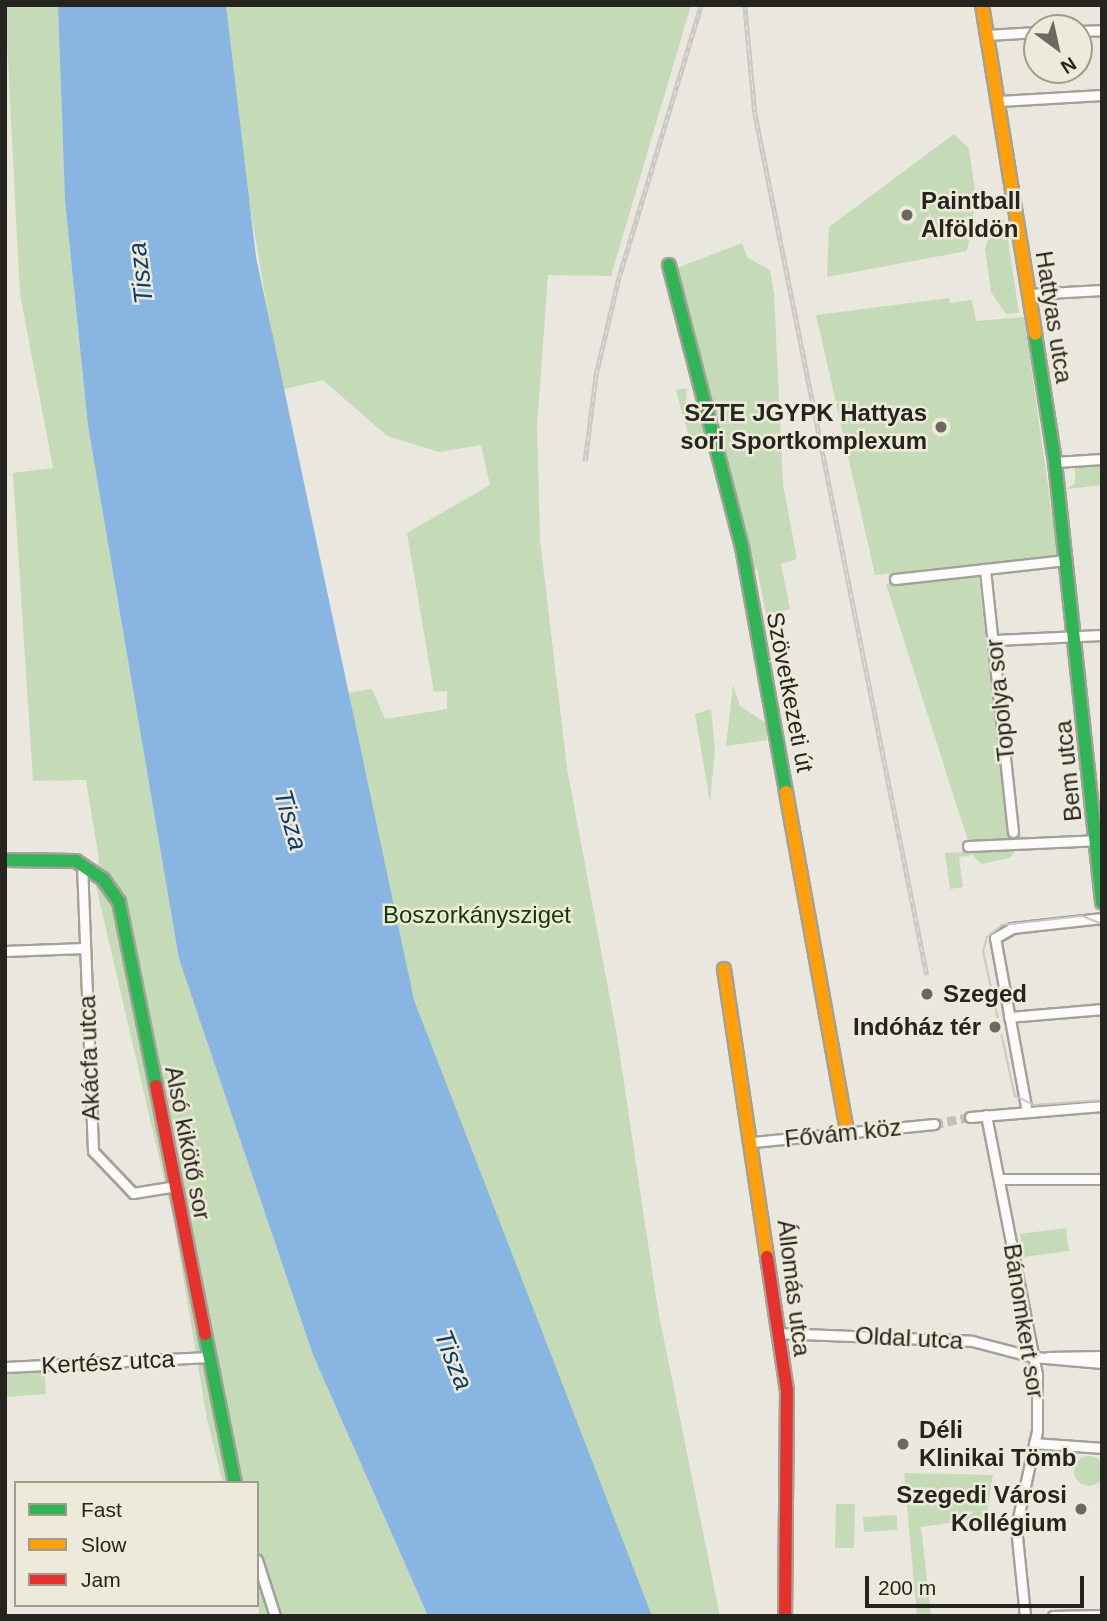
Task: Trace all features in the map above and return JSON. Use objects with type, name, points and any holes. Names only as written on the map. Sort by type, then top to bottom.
[{"type":"street","name":"Hattyas utca","points":[[982,5],[1055,462],[1075,636]]},
{"type":"street","points":[[987,35],[1023,34]]},
{"type":"street","points":[[999,101],[1102,95]]},
{"type":"street","name":"Szövetkezeti út","points":[[669,265],[741,547],[847,1132]]},
{"type":"street","points":[[1029,294],[1102,290]]},
{"type":"street","points":[[1055,462],[1102,459]]},
{"type":"street","points":[[895,579],[1065,560]]},
{"type":"street","name":"Topolya sor","points":[[985,569],[995,640],[1013,832]]},
{"type":"street","points":[[995,640],[1102,635]]},
{"type":"street","name":"Bem utca","points":[[1075,636],[1099,840],[1102,902]]},
{"type":"street","points":[[968,846],[1099,840]]},
{"type":"street","points":[[5,860],[45,858],[82,864]]},
{"type":"street","name":"Akácfa utca","points":[[82,864],[93,1150],[133,1193],[176,1186]]},
{"type":"street","name":"Alsó kikötő sor","points":[[82,864],[119,902],[235,1481]]},
{"type":"street","points":[[1027,1112],[1009,1017],[998,934],[1102,918]]},
{"type":"street","points":[[5,951],[84,948]]},
{"type":"street","name":"Állomás utca","points":[[724,969],[753,1142],[787,1391],[785,1616]]},
{"type":"street","points":[[1009,1017],[1102,1009]]},
{"type":"street","points":[[970,1117],[1102,1106]]},
{"type":"street","name":"Bánomkert sor","points":[[986,1115],[1031,1341],[1037,1358],[1034,1443],[1016,1527],[1025,1616]]},
{"type":"street","name":"Fővám köz","points":[[753,1142],[934,1124]]},
{"type":"street","points":[[1000,1179],[1102,1179]]},
{"type":"street","name":"Oldal utca","points":[[777,1333],[972,1341],[1037,1358],[1102,1363]]},
{"type":"street","points":[[1015,1352],[1031,1341]]},
{"type":"street","name":"Oldal utca","points":[[1037,1358],[1102,1356]]},
{"type":"street","name":"Kertész utca","points":[[5,1367],[210,1357]]},
{"type":"street","points":[[1037,1374],[1052,1360]]},
{"type":"street","points":[[1034,1443],[1102,1448]]},
{"type":"street","points":[[259,1566],[275,1616]]},
{"type":"street","points":[[1053,1616],[1102,1615]]},
{"type":"green space","points":[[5,5],[58,5],[65,201],[88,426],[179,959],[313,1355],[428,1616],[259,1616],[259,1481],[222,1481],[207,1419],[174,1222],[96,886],[99,859],[86,780],[33,781],[13,473],[53,468],[20,294]]},
{"type":"green space","name":"Boszorkánysziget","points":[[226,5],[691,5],[611,276],[548,275],[537,427],[540,540],[567,768],[617,1036],[658,1310],[720,1616],[652,1616],[642,1597],[414,1000],[398,938],[348,693],[372,689],[385,719],[447,709],[447,691],[434,692],[407,533],[490,485],[481,445],[439,452],[387,436],[323,380],[281,390],[243,165]]},
{"type":"green space","name":"Paintball Alföldön","points":[[954,134],[969,148],[976,198],[967,251],[827,277],[829,227]]},
{"type":"green space","points":[[994,219],[1005,220],[1019,313],[1006,314],[991,292],[985,249]]},
{"type":"green space","points":[[742,243],[748,258],[770,270],[774,293],[783,485],[797,559],[781,564],[790,609],[766,614],[757,569],[749,570],[676,277],[677,268]]},
{"type":"green space","name":"SZTE JGYPK Hattyas sori Sportkomplexum","points":[[949,298],[950,303],[972,300],[976,321],[1024,317],[1058,556],[875,575],[816,315]]},
{"type":"green space","points":[[687,388],[685,412],[699,412],[704,434],[690,441],[676,390]]},
{"type":"green space","points":[[1102,465],[1102,485],[1067,489],[1075,483],[1075,466]]},
{"type":"green space","points":[[978,572],[1009,839],[968,841],[886,584]]},
{"type":"green space","points":[[733,685],[740,706],[766,723],[767,740],[726,746]]},
{"type":"green space","points":[[711,709],[715,749],[710,803],[695,714]]},
{"type":"green space","points":[[1016,850],[1010,858],[981,864],[973,855],[959,857],[963,887],[950,889],[945,853]]},
{"type":"green space","points":[[1066,1228],[1069,1251],[1023,1257],[1020,1234]]},
{"type":"green space","points":[[44,1359],[46,1394],[5,1397],[5,1363]]},
{"type":"green space","points":[[1089,1456],[1100,1460],[1104,1471],[1100,1482],[1089,1486],[1078,1482],[1074,1471],[1078,1460]]},
{"type":"green space","points":[[904,1473],[993,1475],[986,1518],[921,1527],[931,1616],[917,1616]]},
{"type":"green space","points":[[836,1504],[855,1504],[854,1548],[835,1548]]},
{"type":"green space","points":[[897,1515],[897,1530],[864,1532],[863,1517]]},
{"type":"water","name":"Tisza","points":[[58,5],[226,5],[256,257],[414,1000],[652,1616],[428,1616],[313,1355],[179,959],[88,426],[65,201]]},
{"type":"tunnel","points":[[934,1124],[970,1117]]},
{"type":"tram line","points":[[1102,924],[1082,916],[1002,925],[987,937],[983,951],[1015,1096],[1034,1105],[1102,1100]]},
{"type":"railway","points":[[585,461],[596,374],[619,277],[701,5]]},
{"type":"railway","points":[[745,5],[755,113],[927,975]]},
{"type":"traffic: fast","points":[[669,265],[742,547],[786,792]]},
{"type":"traffic: fast","points":[[1035,334],[1055,462],[1102,902]]},
{"type":"traffic: fast","points":[[5,860],[76,861],[103,879],[119,902],[156,1086]]},
{"type":"traffic: fast","points":[[205,1334],[235,1481]]},
{"type":"traffic: slow","points":[[982,5],[1035,334]]},
{"type":"traffic: slow","points":[[786,792],[847,1132]]},
{"type":"traffic: slow","points":[[724,969],[767,1257]]},
{"type":"traffic: jam","points":[[156,1086],[205,1334]]},
{"type":"traffic: jam","points":[[767,1257],[787,1391],[785,1616]]},
{"type":"place","name":"Paintball Alföldön","points":[[907,215]]},
{"type":"place","name":"SZTE JGYPK Hattyas sori Sportkomplexum","points":[[941,427]]},
{"type":"place","name":"Szeged","points":[[927,994]]},
{"type":"place","name":"Indóház tér","points":[[995,1027]]},
{"type":"place","name":"Déli Klinikai Tömb","points":[[903,1444]]},
{"type":"place","name":"Szegedi Városi Kollégium","points":[[1081,1509]]}]
